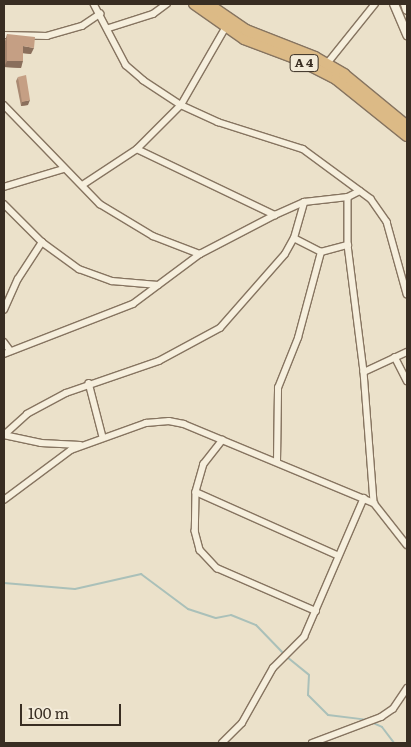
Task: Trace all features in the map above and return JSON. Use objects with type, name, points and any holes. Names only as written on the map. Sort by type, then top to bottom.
[{"type":"highway","name":"A 4","points":[[194,4],[227,23],[315,57],[358,84],[407,126]]},
{"type":"highway","name":"A 4","points":[[208,4],[244,39],[297,59],[336,79],[407,136]]},
{"type":"street","points":[[94,4],[109,28],[126,65],[181,105],[224,124],[303,149],[360,191],[380,209],[387,222],[407,294]]},
{"type":"street","points":[[109,28],[153,14],[167,4]]},
{"type":"street","points":[[326,65],[375,4]]},
{"type":"street","points":[[394,4],[407,35]]},
{"type":"street","points":[[405,4],[407,10]]},
{"type":"street","points":[[4,35],[48,36],[82,26],[100,14]]},
{"type":"street","points":[[84,184],[137,149],[181,105],[227,23]]},
{"type":"street","points":[[4,105],[64,169],[84,184],[100,204],[153,236],[200,254]]},
{"type":"street","points":[[137,149],[275,214]]},
{"type":"street","points":[[4,187],[64,169]]},
{"type":"street","points":[[4,354],[10,350],[133,304],[200,254],[275,214],[304,202],[348,197],[360,191]]},
{"type":"street","points":[[348,197],[348,245],[364,372],[374,503]]},
{"type":"street","points":[[82,445],[41,444],[4,435],[18,421],[46,403],[89,383],[159,361],[220,328],[276,265],[294,238],[304,202]]},
{"type":"street","points":[[4,204],[42,242],[79,269],[101,278],[158,285]]},
{"type":"street","points":[[294,238],[321,252],[348,245]]},
{"type":"street","points":[[4,310],[18,279],[42,242]]},
{"type":"street","points":[[277,462],[278,388],[298,338],[321,252]]},
{"type":"street","points":[[4,342],[10,350]]},
{"type":"street","points":[[364,372],[407,352]]},
{"type":"street","points":[[395,357],[407,381]]},
{"type":"street","points":[[89,383],[103,437]]},
{"type":"street","points":[[4,500],[56,459],[82,445],[146,423],[163,421],[184,424],[374,503],[407,545]]},
{"type":"street","points":[[223,440],[204,464],[196,492],[196,541],[206,560],[217,568],[316,611]]},
{"type":"street","points":[[196,492],[338,555]]},
{"type":"street","points":[[222,743],[242,723],[273,668],[304,637],[364,498]]},
{"type":"street","points":[[312,743],[381,717],[393,709],[407,688]]},
{"type":"building","points":[[7,34],[35,37],[34,48],[23,46],[23,61],[7,61]]},
{"type":"building","points":[[26,75],[30,100],[22,102],[18,77]]},
{"type":"waterway","points":[[4,583],[75,589],[141,574],[188,609],[216,618],[231,615],[256,625],[284,654]]},
{"type":"waterway","points":[[287,657],[309,675],[308,695],[328,715],[366,720]]},
{"type":"waterway","points":[[371,722],[382,727],[394,743]]}]
